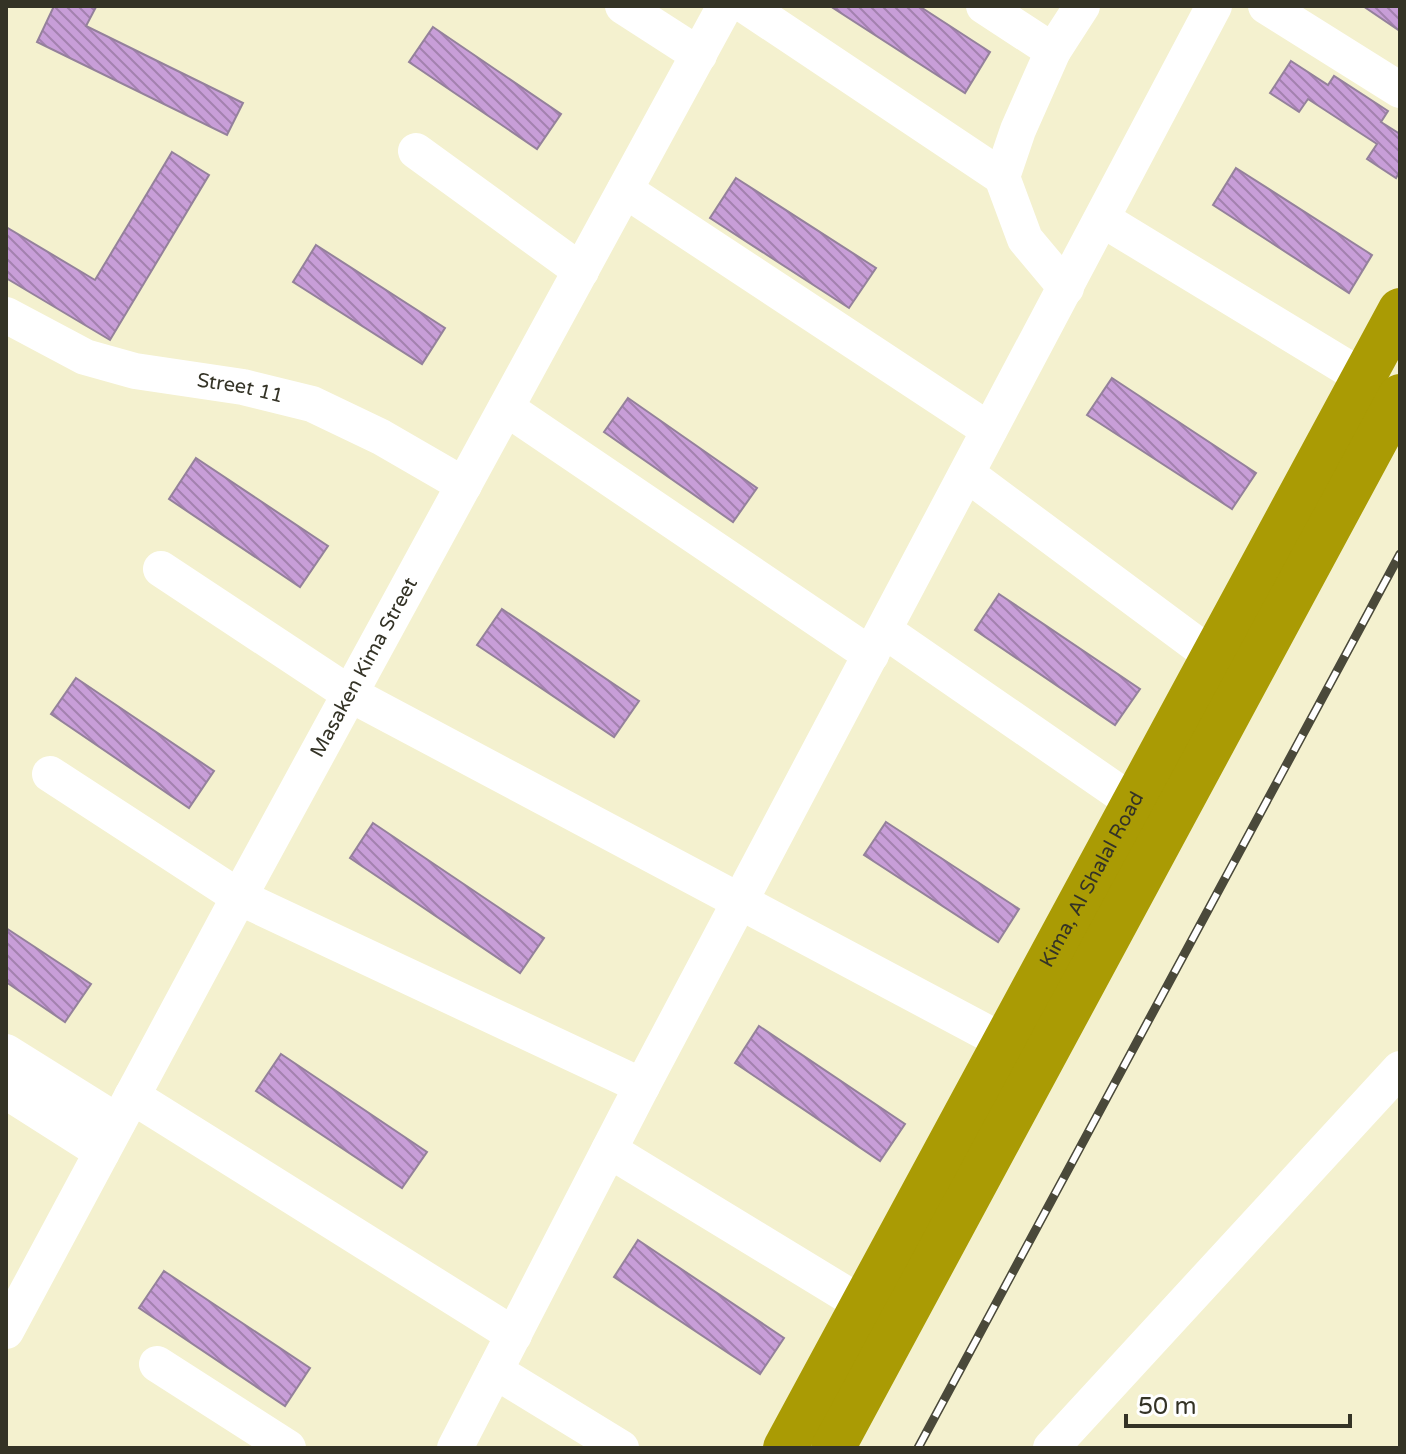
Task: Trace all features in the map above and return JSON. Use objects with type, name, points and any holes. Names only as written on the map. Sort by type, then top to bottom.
[{"type":"highway","name":"Kima, Al Shalal Road","points":[[785,1448],[862,1304],[1006,1072],[1381,387],[1400,310]]},
{"type":"highway","name":"Kima, Al Shalal Road","points":[[833,1448],[1134,803],[1212,656],[1381,387]]},
{"type":"street","points":[[623,6],[699,55]]},
{"type":"street","name":"Masaken Kima Street","points":[[6,1331],[725,6]]},
{"type":"street","points":[[746,6],[1002,177],[1025,239],[1066,288]]},
{"type":"street","points":[[984,6],[1053,51]]},
{"type":"street","points":[[1002,177],[1018,130],[1053,51],[1082,6]]},
{"type":"street","points":[[455,1448],[642,1086],[1214,6]]},
{"type":"street","points":[[1266,6],[1400,90]]},
{"type":"street","points":[[416,151],[581,271]]},
{"type":"street","points":[[625,190],[989,430]]},
{"type":"street","points":[[1102,219],[1381,387]]},
{"type":"street","name":"Street 11","points":[[6,315],[85,357],[135,371],[243,387],[312,404],[381,437],[464,485]]},
{"type":"street","points":[[506,408],[1134,803]]},
{"type":"street","points":[[967,474],[1212,656]]},
{"type":"street","points":[[161,569],[350,694],[741,902],[1006,1072]]},
{"type":"street","points":[[50,774],[239,897],[642,1086]]},
{"type":"street","points":[[6,1052],[117,1123],[514,1335]]},
{"type":"street","points":[[1051,1448],[1400,1069]]},
{"type":"street","points":[[6,1091],[117,1123]]},
{"type":"street","points":[[609,1150],[862,1304]]},
{"type":"street","points":[[157,1364],[288,1448]]},
{"type":"street","points":[[495,1371],[621,1448]]},
{"type":"building","points":[[54,6],[96,7],[86,26],[243,103],[227,135],[37,42]]},
{"type":"building","points":[[830,6],[919,6],[990,52],[965,93]]},
{"type":"building","points":[[1363,6],[1400,6],[1400,31]]},
{"type":"building","points":[[433,27],[561,114],[537,149],[409,62]]},
{"type":"building","points":[[1291,61],[1328,85],[1334,76],[1388,111],[1381,122],[1400,134],[1400,171],[1396,178],[1367,159],[1377,144],[1308,99],[1299,112],[1270,93]]},
{"type":"building","points":[[172,152],[209,175],[110,340],[6,278],[6,227],[95,280]]},
{"type":"building","points":[[1236,168],[1372,255],[1349,293],[1213,205]]},
{"type":"building","points":[[736,178],[876,268],[849,308],[710,218]]},
{"type":"building","points":[[316,245],[445,328],[422,364],[293,282]]},
{"type":"building","points":[[1112,378],[1256,473],[1232,509],[1087,415]]},
{"type":"building","points":[[628,398],[757,488],[733,522],[604,432]]},
{"type":"building","points":[[196,458],[328,546],[300,587],[169,499]]},
{"type":"building","points":[[999,594],[1140,689],[1115,725],[975,630]]},
{"type":"building","points":[[502,609],[639,701],[614,737],[477,645]]},
{"type":"building","points":[[76,678],[214,771],[189,808],[51,714]]},
{"type":"building","points":[[886,822],[1019,909],[998,942],[864,855]]},
{"type":"building","points":[[373,823],[544,938],[520,973],[350,858]]},
{"type":"building","points":[[6,928],[91,984],[65,1022],[6,982]]},
{"type":"building","points":[[759,1026],[905,1124],[880,1161],[735,1063]]},
{"type":"building","points":[[281,1054],[427,1152],[402,1188],[256,1091]]},
{"type":"building","points":[[638,1240],[784,1338],[760,1374],[614,1277]]},
{"type":"building","points":[[164,1271],[310,1368],[285,1406],[139,1308]]},
{"type":"railway","points":[[918,1448],[1400,554]]}]
